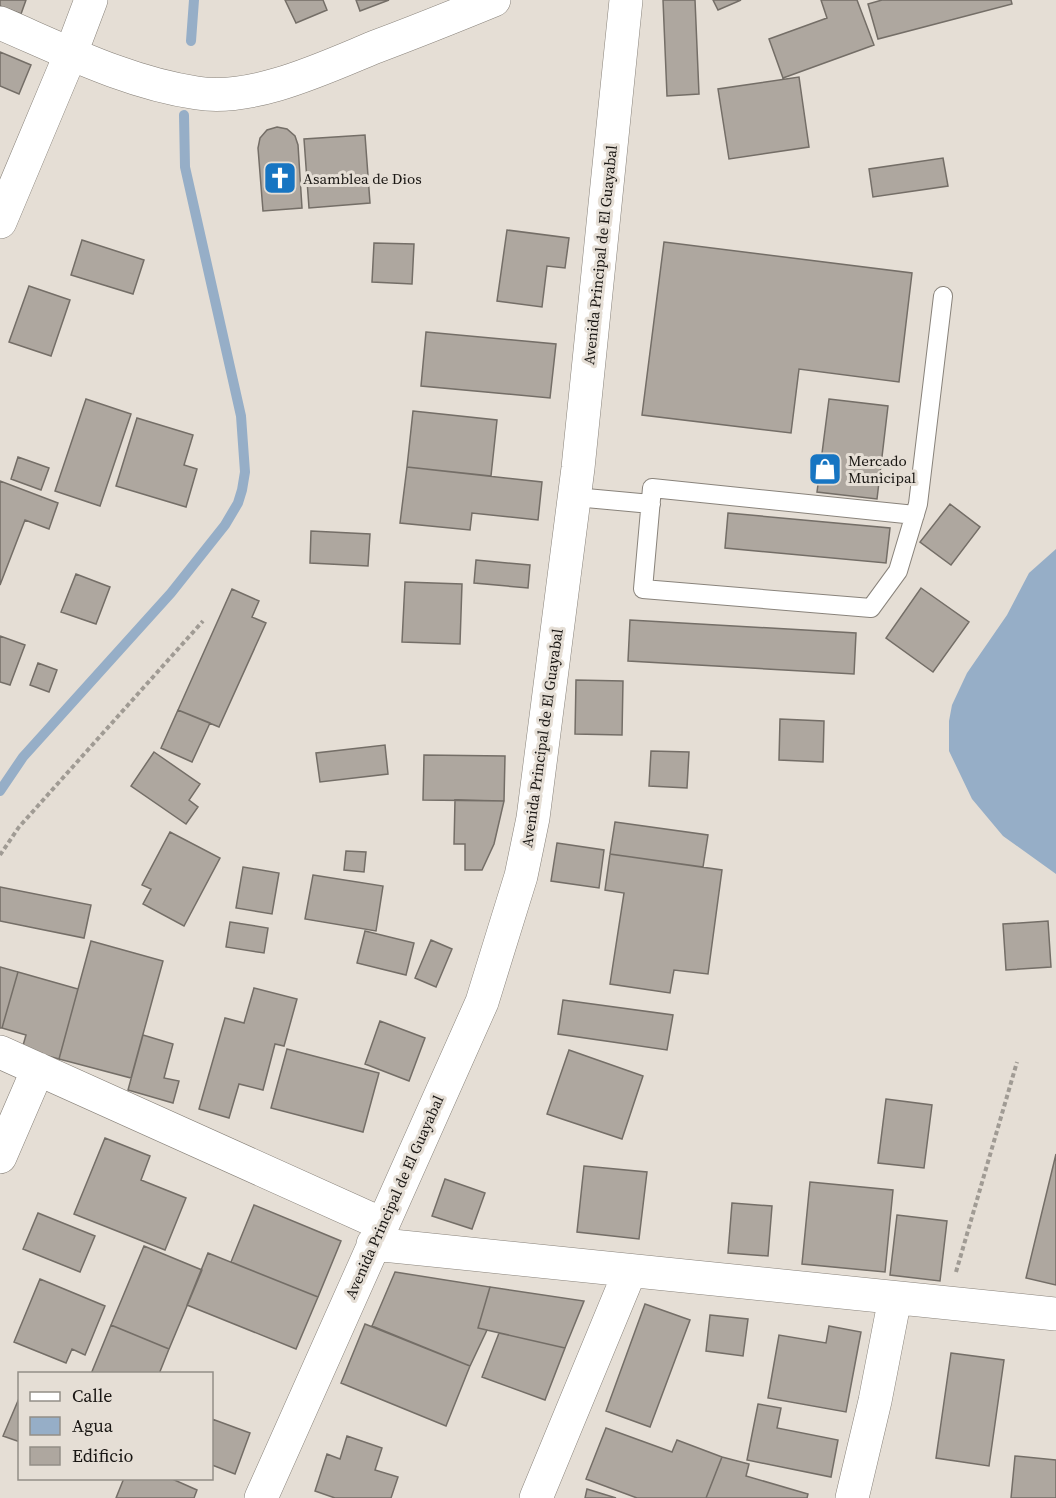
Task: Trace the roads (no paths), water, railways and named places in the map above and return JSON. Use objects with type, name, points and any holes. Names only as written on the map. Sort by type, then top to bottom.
[{"type":"street","points":[[0,222],[91,0]]},
{"type":"street","points":[[0,23],[151,83],[198,94],[231,95],[260,89],[319,70],[494,0]]},
{"type":"street","name":"Avenida Principal de El Guayabal","points":[[261,1498],[482,1002],[521,876],[533,818],[575,497],[626,0]]},
{"type":"street","points":[[0,1052],[378,1234],[630,1271],[1056,1314]]},
{"type":"street","points":[[0,1157],[38,1069]]},
{"type":"street","points":[[536,1498],[630,1271]]},
{"type":"street","points":[[852,1498],[875,1401],[894,1298]]},
{"type":"lane","points":[[915,515],[652,488],[643,589],[871,608],[897,571],[915,515],[918,504],[943,296]]},
{"type":"lane","points":[[575,497],[651,504]]},
{"type":"water","points":[[1056,549],[1056,874],[1003,836],[972,799],[949,751],[949,721],[952,705],[967,673],[1007,615],[1029,573]]},
{"type":"waterway","points":[[191,41],[194,0]]},
{"type":"waterway","points":[[0,791],[23,757],[171,593],[225,525],[238,503],[242,490],[245,472],[241,416],[185,167],[184,115]]},
{"type":"place","name":"Asamblea de Dios","points":[[280,178]]},
{"type":"place","name":"Mercado Municipal","points":[[825,469]]}]
